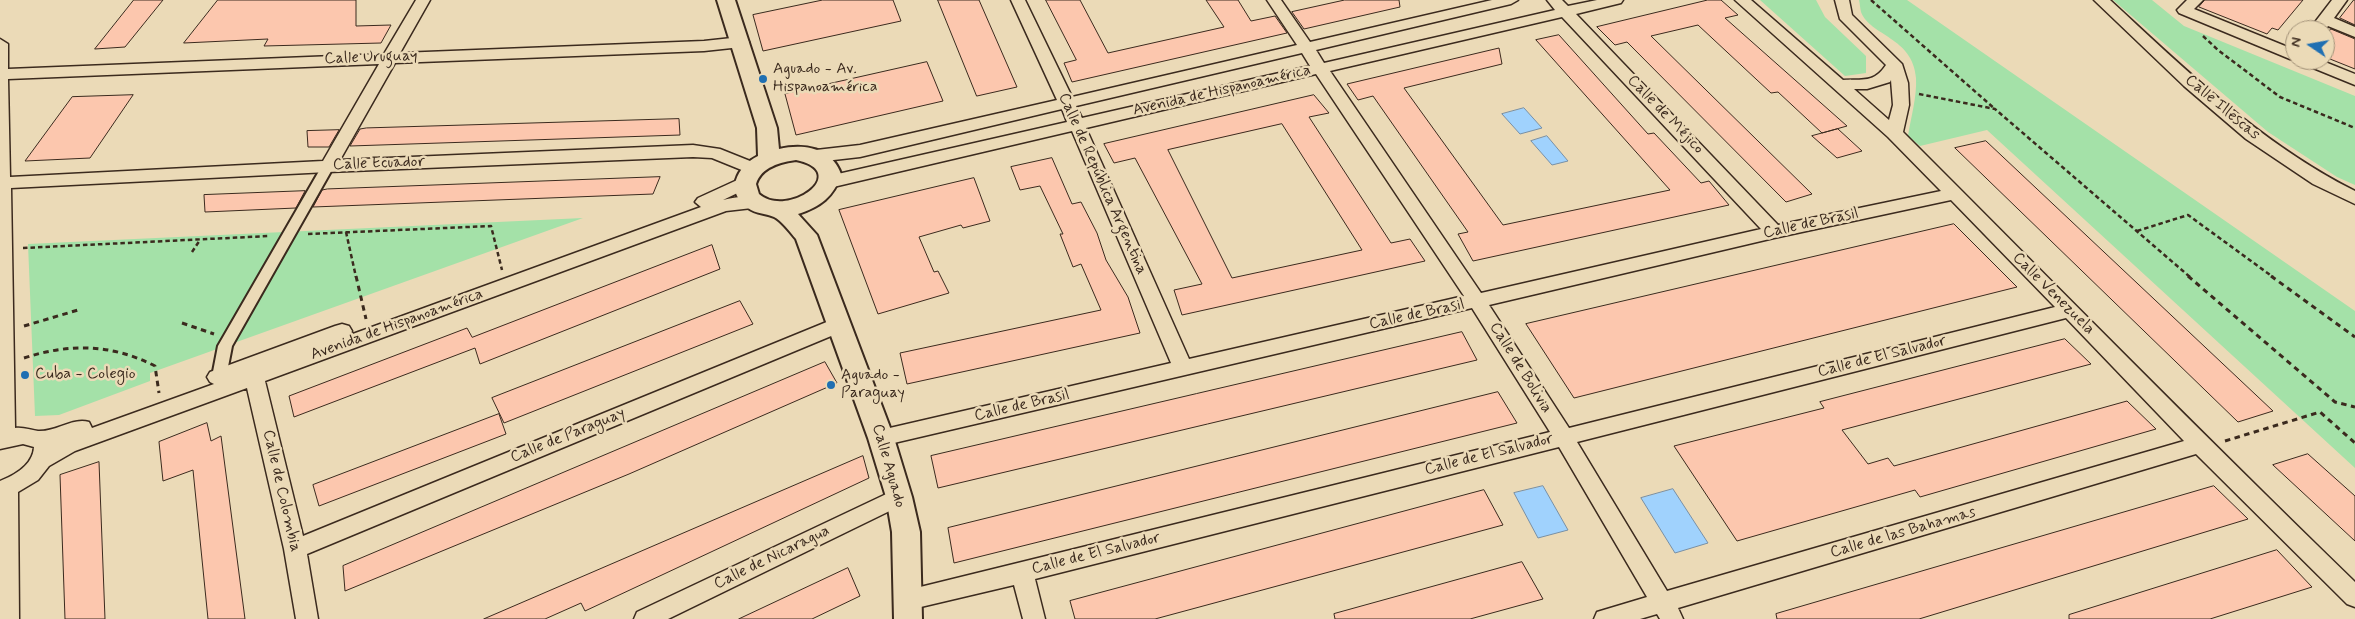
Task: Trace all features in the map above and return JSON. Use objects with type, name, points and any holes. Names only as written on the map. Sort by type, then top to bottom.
[{"type":"street","points":[[219,377],[225,346],[423,0]]},
{"type":"street","points":[[726,0],[767,128],[782,143],[828,167],[831,175],[823,190],[806,235]]},
{"type":"street","name":"Calle de República Argentina","points":[[1018,0],[1077,125],[1183,368]]},
{"type":"street","name":"Calle de Bolivia","points":[[1274,0],[1478,302],[1563,436],[1667,611]]},
{"type":"street","name":"Avenida de Hispanoamérica","points":[[806,154],[860,151],[1511,0]]},
{"type":"street","name":"Avenida de Hispanoamérica","points":[[823,190],[1077,125],[1321,68],[1559,6],[1616,0]]},
{"type":"street","name":"Calle Venezuela","points":[[1742,0],[1894,133],[1952,194],[2070,310],[2200,445],[2355,597]]},
{"type":"street","points":[[1842,0],[1845,16],[1894,64],[1900,83],[1901,106],[1894,133]]},
{"type":"street","name":"Calle Illescas","points":[[2101,0],[2225,114],[2304,171],[2355,198]]},
{"type":"street","points":[[2325,20],[2340,0]]},
{"type":"street","points":[[2190,5],[2285,51]]},
{"type":"street","name":"Calle de Méjico","points":[[1559,6],[1774,232]]},
{"type":"street","points":[[2335,28],[2355,32]]},
{"type":"street","name":"Calle Uruguay","points":[[1,74],[390,57],[704,46],[741,42]]},
{"type":"street","points":[[0,44],[4,332],[2,440]]},
{"type":"street","points":[[1839,86],[1868,84],[1884,79],[1894,64]]},
{"type":"street","points":[[2330,70],[2355,80]]},
{"type":"street","points":[[767,128],[756,170],[746,190],[749,197],[755,203],[766,208],[793,208],[823,190]]},
{"type":"street","name":"Calle Ecuador","points":[[1,183],[328,166],[693,151],[714,153],[756,170]]},
{"type":"street","points":[[756,170],[806,154]]},
{"type":"street","name":"Avenida de Hispanoamérica","points":[[4,489],[28,476],[42,460],[68,445],[367,322],[712,198],[756,170]]},
{"type":"street","name":"Calle de Brasil","points":[[881,438],[1449,306],[1478,302],[1774,232],[1952,194]]},
{"type":"street","name":"Avenida de Hispanoamérica","points":[[2,440],[24,435],[39,439],[66,434],[219,377],[254,370],[720,207],[734,203],[755,203]]},
{"type":"street","name":"Calle Aguado","points":[[780,209],[806,235],[881,438],[899,497],[906,532],[908,609]]},
{"type":"street","name":"Calle de El Salvador","points":[[908,609],[1022,573],[2070,310]]},
{"type":"street","name":"Calle de Paraguay","points":[[295,549],[840,324]]},
{"type":"street","name":"Calle de Colombia","points":[[254,370],[295,549],[308,619]]},
{"type":"street","points":[[39,439],[44,444],[42,460]]},
{"type":"street","name":"Calle de las Bahamas","points":[[1605,619],[1667,611],[2200,445]]},
{"type":"street","points":[[4,489],[9,504],[8,619]]},
{"type":"street","name":"Calle de Nicaragua","points":[[645,619],[899,497]]},
{"type":"street","points":[[1022,573],[1034,619]]},
{"type":"path","points":[[1871,0],[2136,232],[2335,402],[2355,407]]},
{"type":"path","points":[[2190,5],[2199,32],[2218,50],[2280,97],[2355,128]]},
{"type":"path","points":[[1916,93],[1995,109]]},
{"type":"path","points":[[2136,232],[2188,215],[2355,337]]},
{"type":"path","points":[[346,232],[367,322]]},
{"type":"path","points":[[192,252],[200,239]]},
{"type":"path","points":[[4,332],[78,310]]},
{"type":"path","points":[[182,323],[229,339]]},
{"type":"path","points":[[4,364],[41,351],[89,346],[117,350],[140,358],[155,366],[160,399]]},
{"type":"path","points":[[2200,445],[2235,439],[2320,412],[2355,443]]},
{"type":"green space","points":[[1760,0],[1816,0],[1825,17],[1866,56],[1866,73],[1845,76]]},
{"type":"green space","points":[[1859,0],[1907,0],[2355,311],[2355,468],[1987,130],[1920,146],[1908,136],[1916,92],[1913,64],[1900,45],[1866,20],[1861,12]]},
{"type":"green space","points":[[2113,0],[2152,0],[2184,26],[2285,67],[2285,70],[2291,70],[2355,96],[2355,185],[2337,177],[2268,132]]},
{"type":"green space","points":[[583,218],[150,373],[150,381],[59,415],[35,416],[28,244]]},
{"type":"water","points":[[1524,108],[1542,128],[1520,134],[1502,114]]},
{"type":"water","points":[[1547,136],[1568,161],[1552,165],[1531,141]]},
{"type":"water","points":[[1543,486],[1568,530],[1538,538],[1514,493]]},
{"type":"water","points":[[1673,489],[1708,543],[1675,553],[1641,498]]},
{"type":"building","points":[[134,0],[163,0],[125,47],[95,49]]},
{"type":"building","points":[[218,0],[356,0],[356,26],[391,25],[381,43],[264,46],[268,39],[184,43]]},
{"type":"building","points":[[823,0],[893,0],[901,21],[763,51],[753,15]]},
{"type":"building","points":[[938,0],[979,0],[1017,87],[977,96]]},
{"type":"building","points":[[1046,0],[1080,0],[1108,53],[1224,27],[1206,0],[1238,0],[1251,21],[1275,16],[1287,33],[1072,82],[1064,63],[1076,60]]},
{"type":"building","points":[[1345,0],[1399,0],[1400,7],[1304,29],[1292,12]]},
{"type":"building","points":[[1708,0],[1721,0],[1738,15],[1725,18],[1847,126],[1822,133],[1778,92],[1771,93],[1698,25],[1651,36],[1812,194],[1786,202],[1627,42],[1615,45],[1597,27]]},
{"type":"building","points":[[2205,0],[2303,0],[2278,30],[2272,28],[2267,34],[2199,7]]},
{"type":"building","points":[[2355,0],[2355,25],[2340,18]]},
{"type":"building","points":[[2335,31],[2355,39],[2355,69],[2335,61]]},
{"type":"building","points":[[1559,35],[1648,134],[1654,133],[1701,183],[1709,181],[1729,205],[1473,261],[1458,234],[1468,232],[1373,96],[1358,100],[1347,84],[1499,48],[1502,64],[1404,88],[1503,225],[1670,190],[1536,40]]},
{"type":"building","points":[[927,62],[943,101],[796,135],[785,94]]},
{"type":"building","points":[[133,95],[90,158],[25,161],[72,97]]},
{"type":"building","points":[[1314,95],[1329,113],[1309,117],[1391,243],[1410,239],[1425,261],[1182,315],[1174,290],[1202,284],[1135,158],[1114,163],[1104,144]],"holes":[[[1282,124],[1362,250],[1232,278],[1168,150]]]},
{"type":"building","points":[[679,119],[680,135],[350,146],[360,129],[366,128]]},
{"type":"building","points":[[1838,129],[1862,151],[1837,158],[1812,136]]},
{"type":"building","points":[[339,130],[329,147],[308,147],[307,131]]},
{"type":"building","points":[[1986,141],[2273,411],[2238,422],[1955,148]]},
{"type":"building","points":[[1052,158],[1072,204],[1081,202],[1097,233],[1106,260],[1128,297],[1140,333],[907,384],[900,353],[1101,310],[1081,264],[1073,267],[1060,234],[1063,234],[1040,186],[1020,190],[1011,167]]},
{"type":"building","points":[[660,177],[653,194],[313,207],[322,190],[327,189]]},
{"type":"building","points":[[974,178],[990,221],[963,228],[961,225],[919,237],[934,272],[938,271],[949,293],[878,314],[839,210]]},
{"type":"building","points":[[305,191],[296,208],[205,212],[204,195]]},
{"type":"building","points":[[1954,224],[2017,287],[1574,398],[1526,324]]},
{"type":"building","points":[[712,245],[720,269],[480,364],[475,348],[294,417],[289,396],[467,328],[472,337]]},
{"type":"building","points":[[740,301],[753,324],[504,423],[492,398]]},
{"type":"building","points":[[1462,332],[1477,360],[938,488],[931,456]]},
{"type":"building","points":[[2065,339],[2091,364],[1842,430],[1868,464],[1888,458],[1894,466],[2127,401],[2156,429],[1920,497],[1915,490],[1737,541],[1674,446],[1824,408],[1820,402]]},
{"type":"building","points":[[825,362],[837,383],[629,474],[345,591],[343,566]]},
{"type":"building","points":[[1498,392],[1517,423],[954,563],[948,528]]},
{"type":"building","points":[[499,414],[506,434],[319,506],[313,485]]},
{"type":"building","points":[[207,423],[211,441],[221,436],[245,619],[208,619],[193,470],[163,481],[159,442]]},
{"type":"building","points":[[2308,454],[2355,496],[2355,541],[2273,465]]},
{"type":"building","points":[[863,456],[869,478],[585,611],[581,603],[545,619],[484,619]]},
{"type":"building","points":[[99,462],[105,619],[65,619],[60,475]]},
{"type":"building","points":[[2214,486],[2248,519],[1919,619],[1777,619],[1776,614]]},
{"type":"building","points":[[1484,490],[1503,525],[1155,619],[1075,619],[1070,601]]},
{"type":"building","points":[[2277,550],[2312,587],[2210,619],[2069,619],[2069,615]]},
{"type":"building","points":[[1522,562],[1543,599],[1470,619],[1335,619],[1334,614]]},
{"type":"building","points":[[848,568],[860,596],[812,619],[739,619]]},
{"type":"place","name":"Aguado - Av. Hispanoamérica","points":[[763,79]]},
{"type":"place","name":"Cuba - Colegio","points":[[25,375]]},
{"type":"place","name":"Aguado - Paraguay","points":[[831,385]]}]
